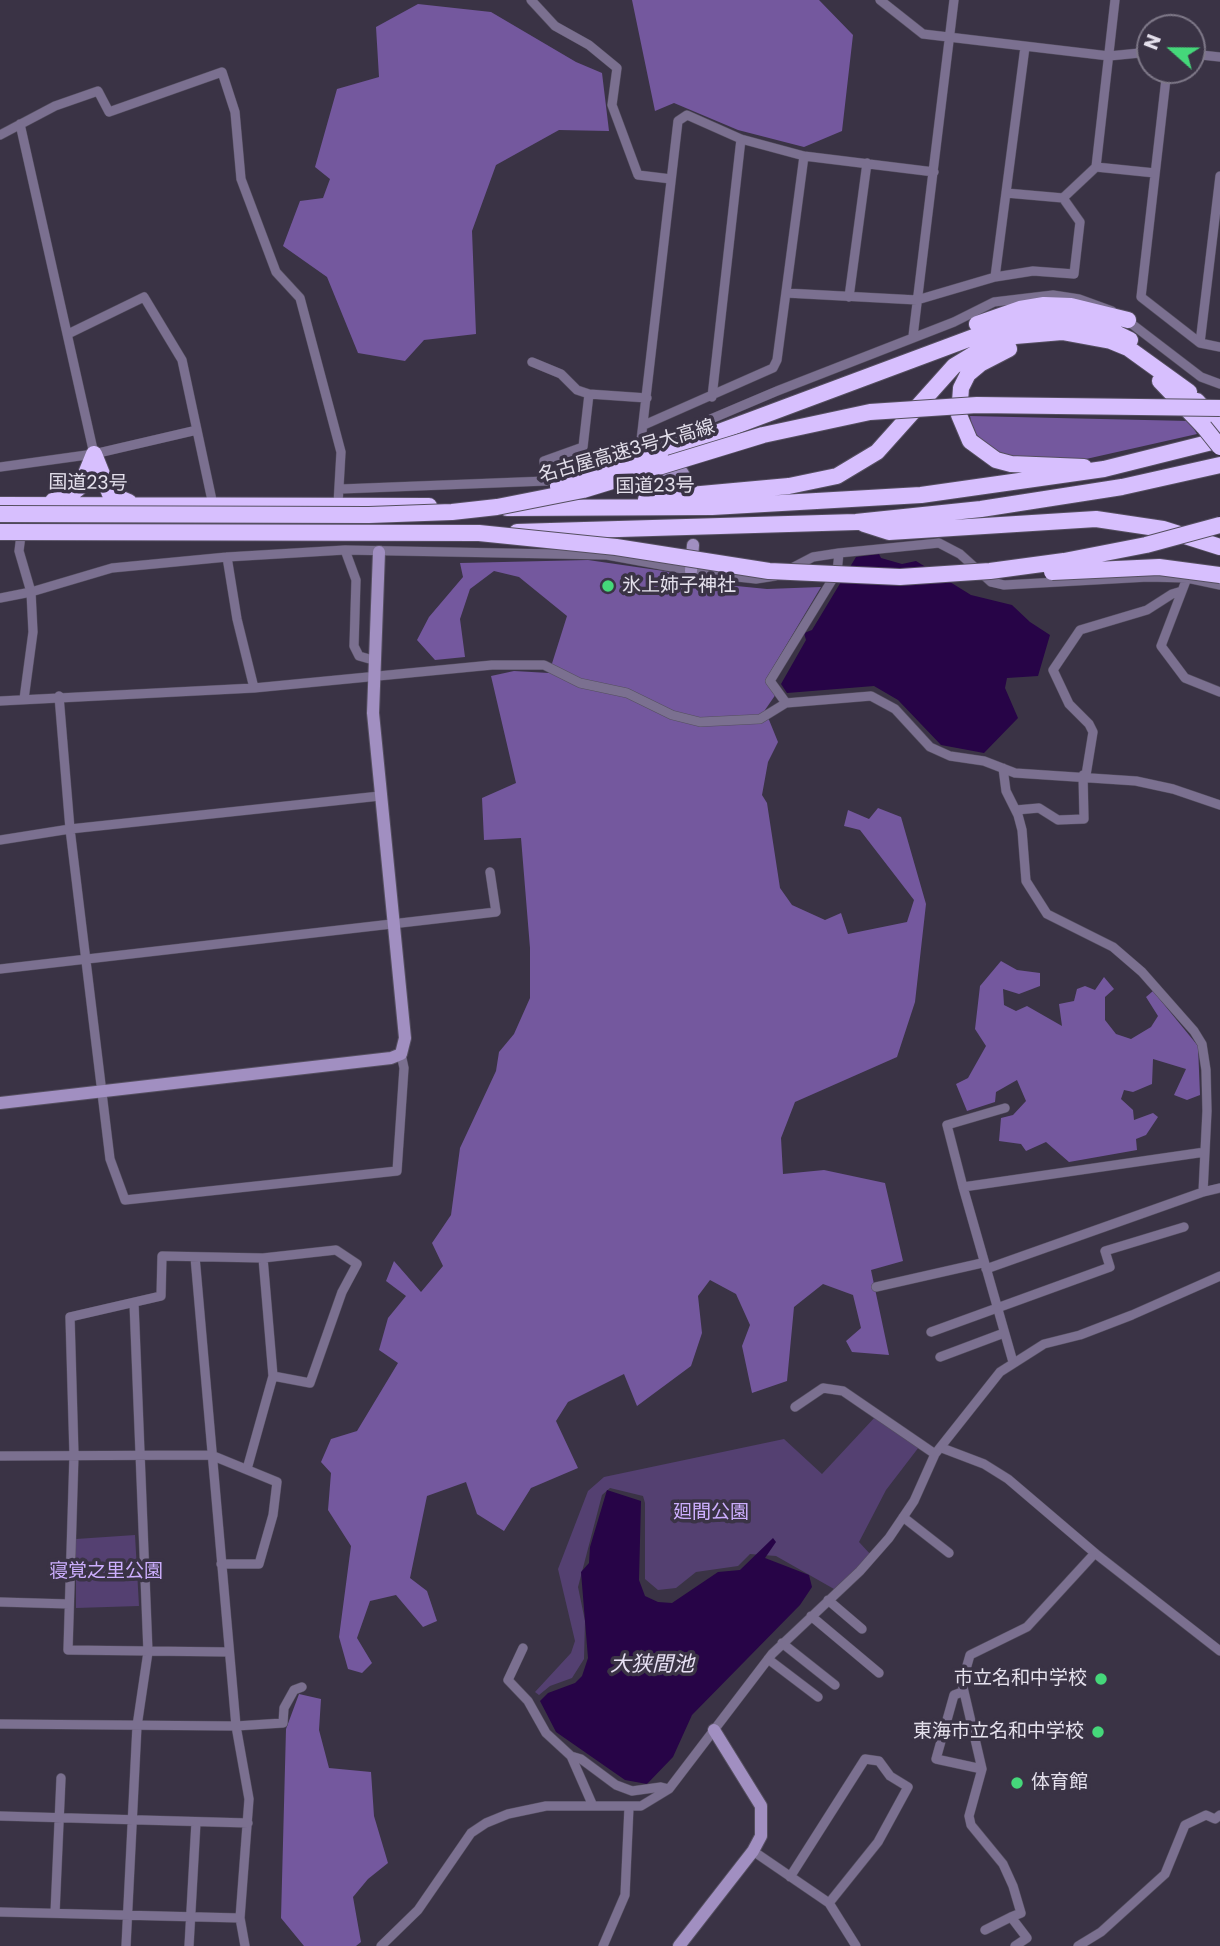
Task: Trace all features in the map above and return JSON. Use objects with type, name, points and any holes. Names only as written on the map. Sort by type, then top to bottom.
[{"type":"highway","points":[[524,502],[555,487],[660,454],[746,421],[1002,314],[1044,305],[1071,306],[1128,320]]},
{"type":"highway","points":[[886,363],[1014,322],[1067,317],[1097,324],[1129,340],[1170,368],[1216,425],[1220,447]]},
{"type":"highway","points":[[542,509],[789,486],[837,476],[877,452],[960,362],[982,349],[1015,336],[1062,332],[1111,341],[1136,353],[1189,392]]},
{"type":"highway","points":[[1104,469],[1011,464],[980,451],[962,428],[959,415],[959,400],[968,374],[991,356],[1015,347],[1053,341],[1089,343],[1140,366],[1216,425]]},
{"type":"highway","points":[[1129,408],[1220,398]]},
{"type":"highway","name":"名古屋高速3号大高線","points":[[0,514],[369,515],[452,512],[524,502],[643,474],[750,439],[833,418],[936,406],[1129,408],[1216,425]]},
{"type":"highway","name":"国道23号","points":[[0,505],[213,505],[340,496],[542,509],[712,508],[921,495],[1104,469],[1216,425]]},
{"type":"highway","points":[[39,505],[65,499],[81,486],[94,454]]},
{"type":"highway","points":[[94,454],[110,494],[122,502],[150,506]]},
{"type":"highway","points":[[0,533],[423,534],[856,522],[981,509],[1122,487],[1220,465]]},
{"type":"highway","points":[[856,522],[889,532],[1096,519],[1163,529],[1220,547]]},
{"type":"highway","points":[[900,577],[990,571],[1064,561],[1146,545],[1220,525]]},
{"type":"highway","points":[[0,533],[479,533],[616,547],[769,571],[900,577],[993,577],[1119,567],[1159,567],[1220,575]]},
{"type":"street","points":[[531,0],[555,26],[589,45],[617,68],[612,105],[638,175],[671,179]]},
{"type":"street","points":[[880,0],[923,34],[1109,56],[1136,53]]},
{"type":"street","points":[[913,335],[954,0]]},
{"type":"street","points":[[1006,193],[1063,198],[1096,167],[1115,0]]},
{"type":"street","points":[[995,277],[1025,47]]},
{"type":"street","points":[[0,135],[55,106],[98,91],[108,112],[222,72],[235,112],[241,179],[276,271],[300,298],[341,452],[340,496],[546,481],[640,449],[913,335],[954,322],[994,302],[1021,297],[1053,295],[1104,306],[1128,320],[1201,377],[1220,384]]},
{"type":"street","points":[[1165,84],[1141,297],[1200,343],[1220,347]]},
{"type":"street","points":[[690,484],[682,472],[638,468],[678,121],[687,115],[741,139],[804,156],[934,172]]},
{"type":"street","points":[[20,124],[94,454]]},
{"type":"street","points":[[712,397],[741,139]]},
{"type":"street","points":[[644,425],[773,369],[777,360],[804,156]]},
{"type":"street","points":[[849,297],[867,163]]},
{"type":"street","points":[[1096,167],[1155,173]]},
{"type":"street","points":[[1200,343],[1220,176]]},
{"type":"street","points":[[786,293],[917,300],[995,277],[1033,271],[1074,274],[1080,222],[1063,198]]},
{"type":"street","points":[[68,334],[144,297],[182,360],[213,505]]},
{"type":"street","points":[[532,362],[561,374],[577,390],[589,394],[647,398]]},
{"type":"street","points":[[546,481],[544,461],[583,447],[589,394]]},
{"type":"street","points":[[0,467],[94,454],[197,430]]},
{"type":"street","points":[[21,535],[19,551],[31,592],[33,632],[24,699]]},
{"type":"street","points":[[0,597],[31,592],[112,568],[227,557],[345,550],[584,553],[757,579],[773,577],[813,557],[939,543],[960,554],[991,582],[1004,585],[1110,577],[1186,578],[1220,585]]},
{"type":"street","points":[[691,570],[694,545]]},
{"type":"street","points":[[345,550],[356,580],[354,646],[359,656],[373,660]]},
{"type":"street","points":[[59,696],[70,829],[110,1159],[125,1200],[397,1171],[404,1068],[401,1054],[405,1038],[373,713],[379,552]]},
{"type":"street","points":[[786,703],[770,681],[837,572],[839,552]]},
{"type":"street","points":[[227,557],[237,619],[254,688]]},
{"type":"street","points":[[1186,578],[1161,646],[1185,678],[1220,692]]},
{"type":"street","points":[[1016,810],[1039,808],[1058,820],[1084,819],[1084,775],[1093,732],[1089,724],[1069,704],[1053,670],[1080,630],[1147,610],[1172,594],[1182,591]]},
{"type":"street","points":[[0,701],[254,688],[492,665],[544,665],[580,683],[627,694],[672,715],[700,722],[760,719],[786,703],[871,696],[895,709],[930,747],[950,757],[984,761],[1015,773],[1084,775],[1160,786],[1220,805]]},
{"type":"street","points":[[1003,768],[1006,791],[1022,830],[1026,881],[1047,914],[1113,947],[1142,972],[1176,1009],[1202,1044],[1206,1070],[1203,1192]]},
{"type":"street","points":[[0,840],[70,829],[380,796]]},
{"type":"street","points":[[0,969],[393,926],[496,912],[490,872]]},
{"type":"street","points":[[0,1103],[401,1054]]},
{"type":"street","points":[[1005,1108],[947,1125],[984,1266],[1013,1362]]},
{"type":"street","points":[[963,1187],[1205,1152]]},
{"type":"street","points":[[876,1287],[984,1266],[1220,1188]]},
{"type":"street","points":[[930,1332],[1110,1267],[1105,1251],[1184,1227]]},
{"type":"street","points":[[229,1651],[68,1650],[74,1455],[69,1317],[161,1296],[162,1256],[263,1258],[336,1250],[357,1264],[342,1292],[310,1383],[273,1376]]},
{"type":"street","points":[[195,1257],[236,1726],[249,1799],[240,1918],[245,1946]]},
{"type":"street","points":[[247,1469],[273,1376],[263,1258]]},
{"type":"street","points":[[381,1946],[418,1910],[471,1833],[508,1814],[546,1806],[629,1807],[657,1799],[669,1790],[768,1659],[860,1571],[903,1517],[939,1451],[979,1395],[1013,1362],[1044,1344],[1080,1335],[1132,1315],[1220,1276]]},
{"type":"street","points":[[126,1946],[137,1726],[148,1652],[134,1303]]},
{"type":"street","points":[[940,1357],[1004,1333]]},
{"type":"street","points":[[795,1407],[822,1388],[843,1391],[939,1451],[984,1464],[1008,1479],[1095,1553],[1220,1651]]},
{"type":"street","points":[[0,1456],[211,1455],[277,1482],[273,1515],[259,1564],[221,1564]]},
{"type":"street","points":[[903,1517],[950,1553]]},
{"type":"street","points":[[985,1930],[1021,1913],[1003,1864],[971,1825],[969,1816],[982,1769],[962,1692],[970,1655],[1027,1627],[1095,1553]]},
{"type":"street","points":[[828,1600],[862,1629]]},
{"type":"street","points":[[0,1602],[69,1604]]},
{"type":"street","points":[[811,1616],[879,1673]]},
{"type":"street","points":[[782,1643],[835,1685]]},
{"type":"street","points":[[523,1648],[508,1680],[527,1701],[546,1732],[572,1756],[581,1759],[616,1785],[632,1791],[661,1787],[669,1790]]},
{"type":"street","points":[[768,1659],[818,1697]]},
{"type":"street","points":[[0,1724],[236,1726],[283,1723],[284,1708],[294,1690],[302,1687]]},
{"type":"street","points":[[962,1692],[954,1695],[936,1759],[982,1769]]},
{"type":"street","points":[[679,1946],[753,1851],[761,1836],[764,1822],[761,1806],[714,1730]]},
{"type":"street","points":[[572,1756],[593,1806]]},
{"type":"street","points":[[790,1877],[865,1759],[879,1761],[890,1776],[908,1787],[878,1842],[829,1903]]},
{"type":"street","points":[[55,1913],[61,1778]]},
{"type":"street","points":[[603,1946],[625,1895],[629,1807]]},
{"type":"street","points":[[1078,1946],[1101,1932],[1165,1874],[1185,1825],[1206,1815],[1215,1819],[1220,1815]]},
{"type":"street","points":[[0,1816],[248,1823]]},
{"type":"street","points":[[189,1946],[196,1822]]},
{"type":"street","points":[[753,1851],[829,1903],[856,1946]]},
{"type":"street","points":[[0,1912],[240,1918]]},
{"type":"street","points":[[1011,1917],[1027,1938],[1015,1946]]},
{"type":"green space","name":"廻間公園","points":[[876,1416],[922,1443],[886,1490],[859,1542],[871,1555],[834,1589],[776,1556],[750,1554],[738,1566],[696,1572],[676,1588],[658,1590],[645,1579],[643,1496],[610,1488],[602,1495],[578,1587],[585,1621],[584,1659],[572,1678],[550,1686],[539,1695],[535,1692],[571,1653],[575,1641],[558,1569],[588,1491],[604,1477],[784,1439],[822,1474]]},
{"type":"green space","name":"寝覚之里公園","points":[[135,1535],[139,1606],[76,1608],[76,1539]]},
{"type":"shaded area","points":[[632,0],[819,0],[853,35],[842,131],[804,147],[738,130],[674,103],[655,111]]},
{"type":"shaded area","points":[[418,4],[491,12],[576,62],[602,73],[609,131],[559,130],[496,165],[472,231],[476,334],[424,340],[405,361],[358,353],[327,277],[283,246],[300,201],[323,198],[330,179],[315,167],[337,89],[379,77],[376,27]]},
{"type":"shaded area","points":[[970,416],[1189,421],[1197,434],[1086,459],[1014,458],[990,448],[973,431]]},
{"type":"shaded area","points":[[588,560],[664,571],[716,584],[767,589],[821,587],[766,679],[776,694],[765,710],[778,742],[768,762],[762,795],[767,803],[780,888],[792,905],[825,920],[841,913],[848,934],[907,922],[914,900],[860,830],[844,826],[848,810],[869,819],[878,808],[901,817],[926,904],[915,1002],[897,1057],[795,1102],[781,1138],[783,1174],[824,1170],[885,1183],[903,1261],[871,1270],[889,1355],[852,1352],[846,1341],[861,1328],[853,1295],[823,1284],[794,1307],[787,1381],[752,1393],[742,1346],[750,1325],[736,1294],[710,1280],[698,1296],[702,1333],[691,1366],[637,1406],[624,1374],[568,1402],[556,1421],[578,1468],[531,1488],[504,1531],[477,1514],[466,1482],[427,1496],[410,1578],[427,1591],[437,1621],[423,1627],[396,1595],[370,1601],[357,1638],[372,1663],[362,1673],[348,1669],[339,1637],[351,1546],[328,1510],[331,1473],[321,1462],[331,1439],[357,1431],[398,1363],[379,1350],[388,1318],[406,1296],[386,1281],[394,1261],[421,1292],[443,1266],[432,1243],[451,1215],[460,1148],[496,1071],[499,1052],[514,1034],[530,998],[530,948],[521,838],[484,840],[482,798],[516,783],[491,676],[514,671],[549,673],[567,616],[519,577],[494,571],[470,589],[460,619],[465,657],[435,660],[417,640],[429,617],[463,577],[460,563]]},
{"type":"shaded area","points":[[1001,961],[1017,970],[1040,973],[1040,986],[1019,994],[1003,989],[1004,1005],[1016,1011],[1027,1006],[1062,1026],[1059,1004],[1074,1001],[1077,989],[1085,986],[1095,990],[1104,977],[1114,989],[1105,997],[1105,1020],[1116,1034],[1131,1039],[1151,1027],[1158,1016],[1146,997],[1153,991],[1198,1046],[1200,1095],[1187,1100],[1174,1095],[1186,1069],[1153,1059],[1152,1084],[1133,1092],[1124,1090],[1121,1099],[1133,1110],[1134,1120],[1153,1113],[1158,1117],[1146,1135],[1136,1139],[1137,1150],[1069,1162],[1046,1142],[1026,1151],[1021,1144],[999,1141],[1001,1118],[1013,1115],[1026,1101],[1017,1080],[996,1092],[995,1102],[967,1111],[956,1084],[968,1078],[986,1046],[975,1029],[980,986]]},
{"type":"shaded area","points":[[299,1694],[321,1699],[319,1730],[329,1768],[371,1772],[374,1816],[388,1863],[368,1879],[353,1897],[361,1942],[356,1946],[304,1946],[281,1918],[286,1729]]},
{"type":"water","points":[[879,554],[881,558],[902,564],[916,561],[971,595],[1012,605],[1030,622],[1050,635],[1038,676],[1007,678],[1005,688],[1018,718],[984,753],[941,745],[898,700],[874,686],[787,693],[781,684],[806,640],[804,633],[812,630],[856,557]]},
{"type":"water","name":"大狭間池","points":[[607,1490],[641,1501],[639,1580],[645,1596],[658,1602],[672,1603],[718,1572],[740,1570],[773,1538],[776,1542],[765,1558],[809,1575],[812,1587],[800,1605],[692,1715],[673,1757],[647,1784],[625,1780],[556,1732],[540,1701],[548,1693],[575,1683],[582,1676],[588,1658],[581,1572],[589,1563],[590,1547]]},
{"type":"place","name":"氷上姉子神社","points":[[608,586]]},
{"type":"place","name":"市立名和中学校","points":[[1101,1679]]},
{"type":"place","name":"東海市立名和中学校","points":[[1098,1732]]},
{"type":"place","name":"体育館","points":[[1017,1783]]}]
